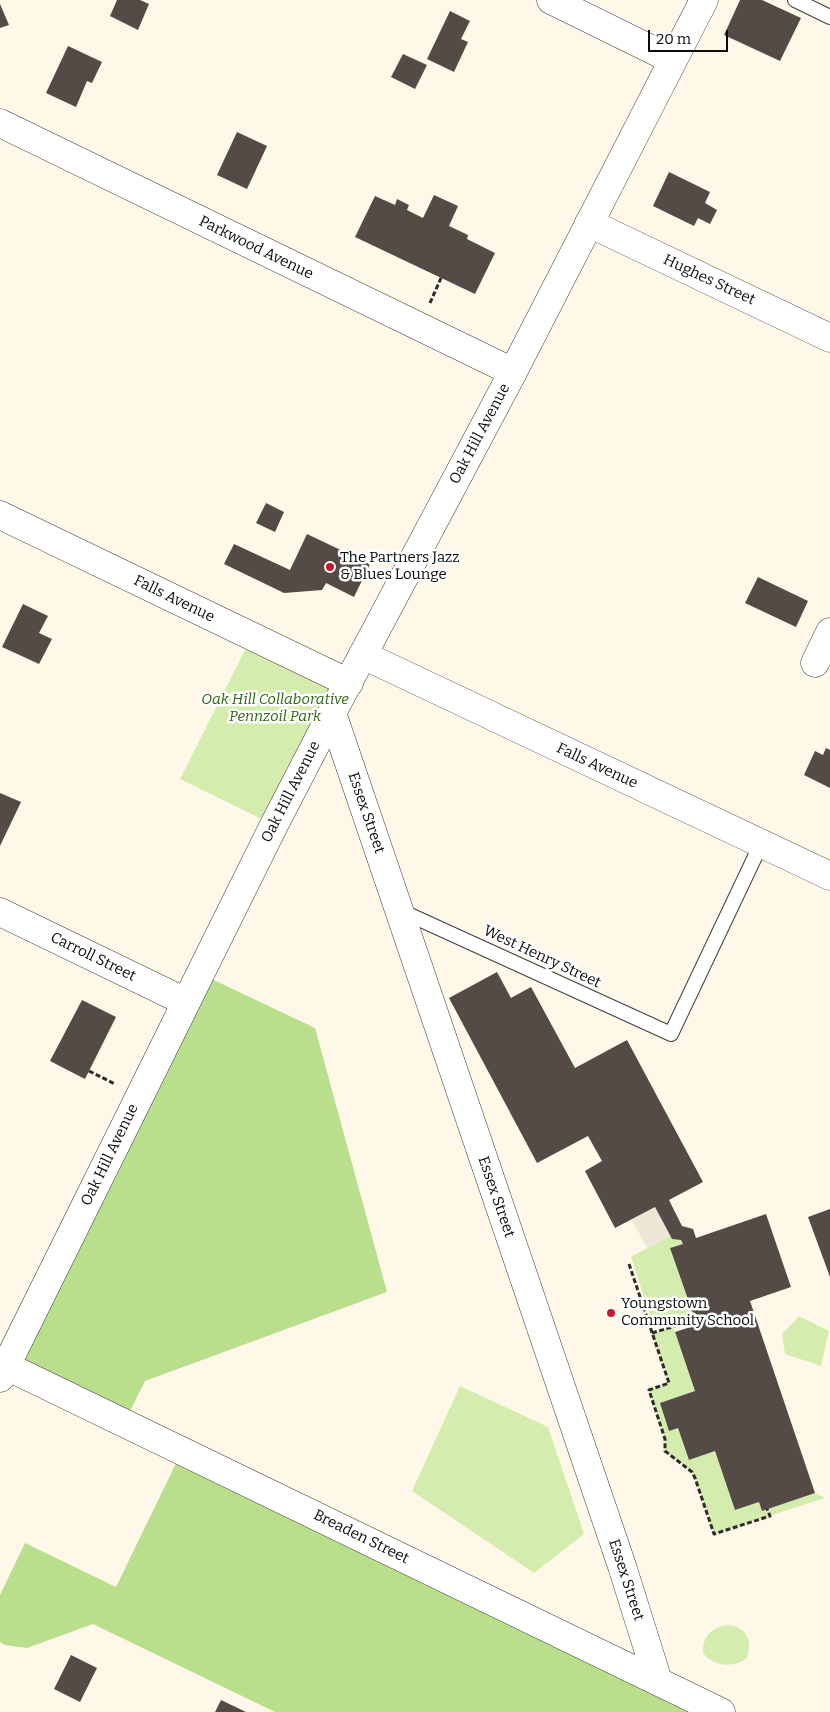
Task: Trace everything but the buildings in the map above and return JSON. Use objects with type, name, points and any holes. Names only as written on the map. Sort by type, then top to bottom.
[{"type":"street","points":[[551,0],[673,60]]},
{"type":"street","name":"Oak Hill Avenue","points":[[2,1369],[332,713],[513,372],[704,0]]},
{"type":"street","name":"Parkwood Avenue","points":[[0,124],[513,372]]},
{"type":"street","name":"Hughes Street","points":[[589,223],[830,338]]},
{"type":"street","name":"Falls Avenue","points":[[0,515],[349,683]]},
{"type":"street","points":[[815,663],[830,632]]},
{"type":"street","name":"Falls Avenue","points":[[363,655],[830,876]]},
{"type":"street","name":"Essex Street","points":[[332,713],[622,1566],[658,1681]]},
{"type":"street","name":"Carroll Street","points":[[0,912],[186,1002]]},
{"type":"street","name":"Breaden Street","points":[[2,1369],[721,1712]]},
{"type":"lane","points":[[795,0],[830,17]]},
{"type":"lane","name":"West Henry Street","points":[[399,910],[672,1034],[761,844]]},
{"type":"path","points":[[430,303],[441,278]]},
{"type":"path","points":[[89,1071],[115,1084]]},
{"type":"path","points":[[629,1264],[669,1383],[649,1390],[664,1438],[665,1451],[692,1472],[714,1534],[770,1516],[767,1509]]},
{"type":"path","points":[[652,1333],[695,1320]]},
{"type":"green space","name":"Oak Hill Collaborative Pennzoil Park","points":[[252,636],[349,683],[274,825],[180,779]]},
{"type":"green space","points":[[201,974],[315,1028],[387,1292],[145,1381],[124,1423],[6,1366]]},
{"type":"green space","points":[[670,1236],[672,1239],[681,1240],[683,1244],[670,1248],[693,1315],[654,1328],[631,1257]]},
{"type":"green space","points":[[799,1316],[829,1331],[821,1366],[785,1354],[782,1334]]},
{"type":"green space","points":[[673,1327],[695,1391],[678,1428],[689,1460],[715,1451],[735,1510],[759,1502],[762,1511],[815,1493],[825,1498],[714,1534],[692,1472],[665,1451],[665,1438],[649,1390],[669,1383],[652,1333]]},
{"type":"green space","points":[[460,1386],[548,1427],[584,1534],[534,1573],[412,1491]]},
{"type":"green space","points":[[182,1451],[701,1712],[275,1712],[93,1624],[27,1648],[5,1645],[0,1642],[0,1595],[25,1543],[116,1587]]},
{"type":"green space","points":[[728,1625],[735,1626],[744,1632],[749,1641],[747,1658],[730,1665],[713,1661],[703,1653],[704,1642],[709,1634],[717,1628]]},
{"type":"shaded area","points":[[655,1207],[670,1236],[647,1248],[632,1220]]},
{"type":"place","name":"The Partners Jazz & Blues Lounge","points":[[330,567]]},
{"type":"place","name":"Youngstown Community School","points":[[611,1313]]}]
